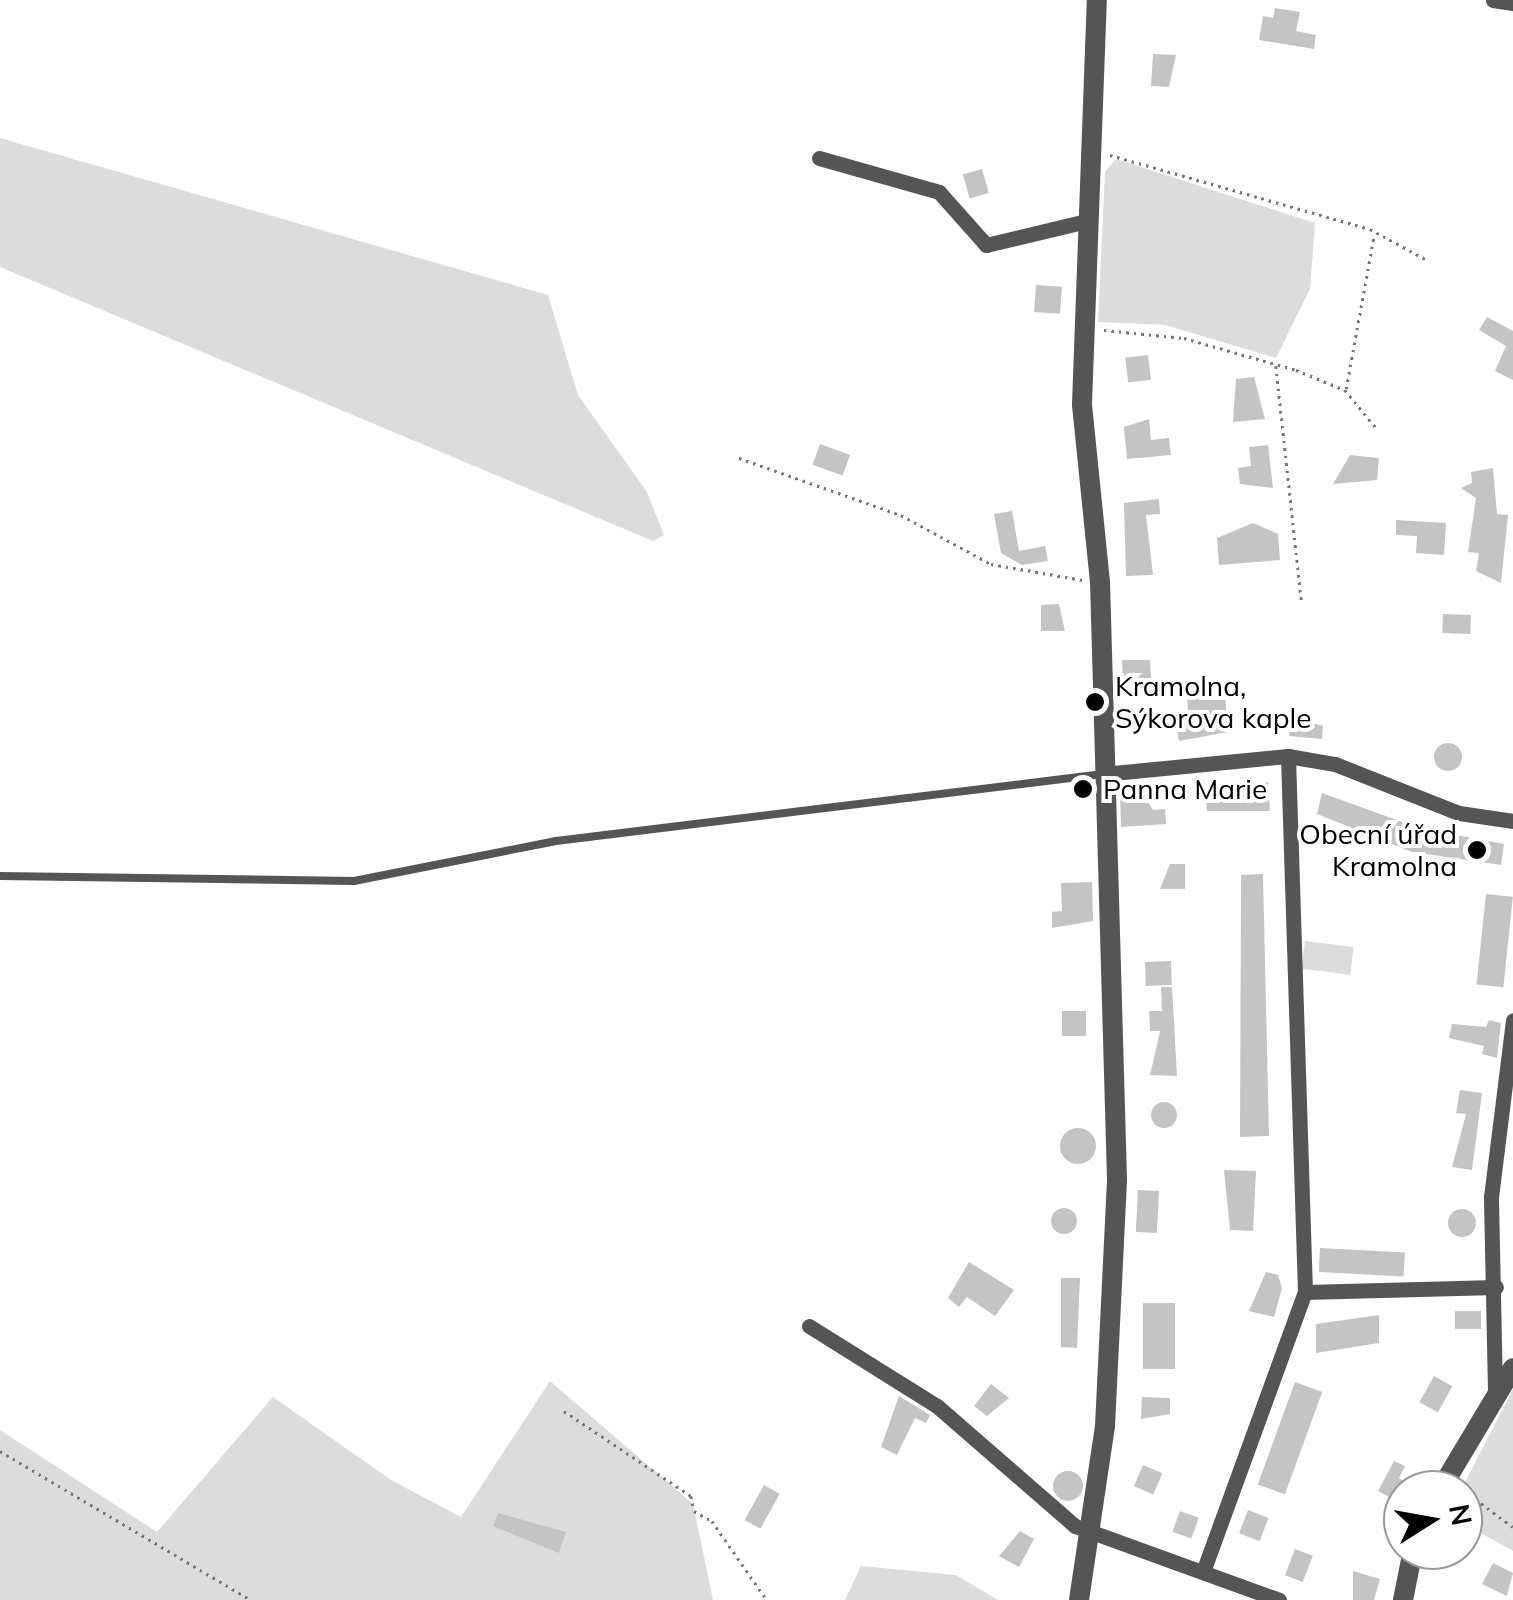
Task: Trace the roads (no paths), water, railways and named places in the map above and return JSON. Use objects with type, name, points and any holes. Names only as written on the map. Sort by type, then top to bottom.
[{"type":"street","points":[[1079,1600],[1105,1426],[1116,1179],[1102,774],[1100,582],[1082,329],[1097,0]]},
{"type":"street","points":[[1493,0],[1513,2]]},
{"type":"street","points":[[820,158],[939,192],[986,245],[1087,221]]},
{"type":"street","points":[[1102,774],[1288,756],[1335,764],[1459,813],[1513,821]]},
{"type":"street","points":[[1204,1569],[1305,1292],[1288,756]]},
{"type":"street","points":[[1495,1391],[1496,1287],[1491,1197],[1513,1020]]},
{"type":"street","points":[[1305,1292],[1496,1287]]},
{"type":"street","points":[[810,1326],[937,1406],[1062,1516],[1279,1600]]},
{"type":"street","points":[[1451,1470],[1495,1391],[1513,1368]]},
{"type":"street","points":[[1403,1600],[1409,1570]]},
{"type":"lane","points":[[0,876],[354,880],[556,841],[1102,774]]},
{"type":"place","name":"Kramolna, Sýkorova kaple","points":[[1095,702]]},
{"type":"place","name":"Panna Marie","points":[[1083,789]]},
{"type":"place","name":"Obecní úřad Kramolna","points":[[1477,850]]}]
